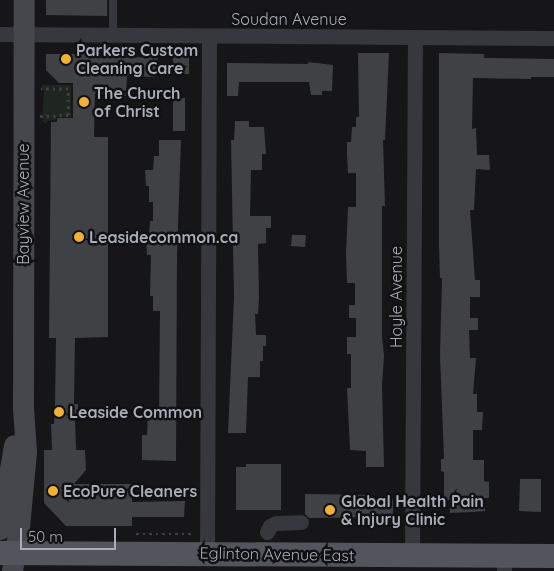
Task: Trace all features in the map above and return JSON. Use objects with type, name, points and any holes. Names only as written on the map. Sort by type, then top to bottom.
[{"type":"main road","name":"Bayview Avenue","points":[[9,559],[26,450],[23,408],[24,0]]},
{"type":"main road","name":"Bayview Avenue","points":[[0,529],[12,456],[23,408]]},
{"type":"main road","name":"Eglinton Avenue East","points":[[9,559],[207,553],[412,556],[504,563],[554,556]]},
{"type":"street","name":"Soudan Avenue","points":[[0,34],[554,38]]},
{"type":"street","points":[[207,553],[209,36]]},
{"type":"street","name":"Hoyle Avenue","points":[[412,556],[415,38]]},
{"type":"street","points":[[267,532],[276,523],[301,522]]},
{"type":"lane","points":[[112,35],[113,0]]},
{"type":"path","points":[[40,89],[68,89],[68,115],[40,116]]},
{"type":"shaded area","points":[[42,85],[71,85],[71,117],[56,117],[56,120],[47,121],[46,124],[42,121],[44,91],[42,90]]},
{"type":"building","points":[[46,0],[107,0],[107,16],[46,15]]},
{"type":"building","points":[[358,53],[389,53],[385,140],[383,140],[385,206],[382,206],[384,467],[366,467],[366,451],[350,450],[347,388],[351,388],[351,354],[347,354],[347,337],[356,337],[356,318],[349,318],[349,305],[355,305],[355,283],[347,283],[346,253],[348,207],[356,207],[356,173],[348,173],[347,142],[351,142],[352,127],[356,127],[356,117],[359,117]]},
{"type":"building","points":[[439,53],[484,54],[484,58],[554,59],[554,77],[531,77],[531,79],[473,78],[472,129],[476,128],[477,155],[489,155],[490,170],[476,169],[474,210],[470,210],[475,280],[480,280],[480,297],[470,297],[470,318],[478,318],[478,330],[469,330],[470,358],[476,358],[473,394],[477,394],[477,412],[483,412],[482,430],[473,430],[473,460],[484,460],[484,481],[489,482],[489,498],[485,498],[485,511],[450,513],[450,500],[444,500],[444,472],[441,471],[441,459],[444,459],[440,355],[442,278],[440,278],[439,247]]},
{"type":"building","points":[[46,54],[96,54],[96,58],[158,57],[155,77],[127,76],[126,96],[95,94],[94,137],[108,137],[108,337],[75,338],[74,404],[78,404],[78,418],[75,418],[76,450],[85,450],[86,470],[74,484],[132,484],[132,502],[185,501],[184,517],[132,517],[132,526],[66,526],[44,503],[44,450],[52,450],[51,424],[54,424],[55,404],[56,338],[49,338],[51,122],[57,122],[57,118],[73,118],[73,83],[59,83],[46,70]]},
{"type":"building","points":[[173,57],[189,57],[189,74],[173,74]]},
{"type":"building","points":[[308,62],[333,65],[332,91],[322,91],[322,95],[311,95],[309,82],[239,82],[238,96],[227,96],[227,63],[308,64]]},
{"type":"building","points":[[173,98],[185,98],[185,131],[173,131]]},
{"type":"building","points":[[235,121],[249,121],[249,127],[264,127],[266,154],[262,154],[262,170],[251,170],[250,216],[271,216],[271,228],[266,228],[266,243],[258,244],[259,297],[258,314],[255,314],[256,335],[266,335],[266,346],[263,346],[263,361],[260,361],[260,377],[248,377],[246,433],[228,433],[234,297],[231,140],[234,140]]},
{"type":"building","points":[[159,140],[181,140],[177,255],[176,461],[142,460],[142,435],[147,435],[148,413],[159,413],[160,311],[153,311],[153,296],[150,296],[151,255],[147,255],[146,237],[149,237],[150,221],[153,221],[153,202],[149,202],[149,186],[146,186],[145,170],[153,170],[154,156],[159,156]]},
{"type":"building","points":[[292,235],[306,235],[305,247],[291,246]]},
{"type":"building","points":[[246,464],[281,464],[281,510],[236,510],[236,467],[246,467]]},
{"type":"building","points":[[520,479],[541,479],[541,512],[519,511]]},
{"type":"building","points":[[305,494],[372,495],[372,500],[393,500],[393,517],[309,518],[305,514]]},
{"type":"place","name":"Parkers Custom Cleaning Care","points":[[66,59]]},
{"type":"place","name":"The Church of Christ","points":[[84,102]]},
{"type":"place","name":"Leasidecommon.ca","points":[[79,237]]},
{"type":"place","name":"Leaside Common","points":[[59,412]]},
{"type":"place","name":"EcoPure Cleaners","points":[[53,491]]},
{"type":"place","name":"Global Health Pain & Injury Clinic","points":[[330,510]]}]
